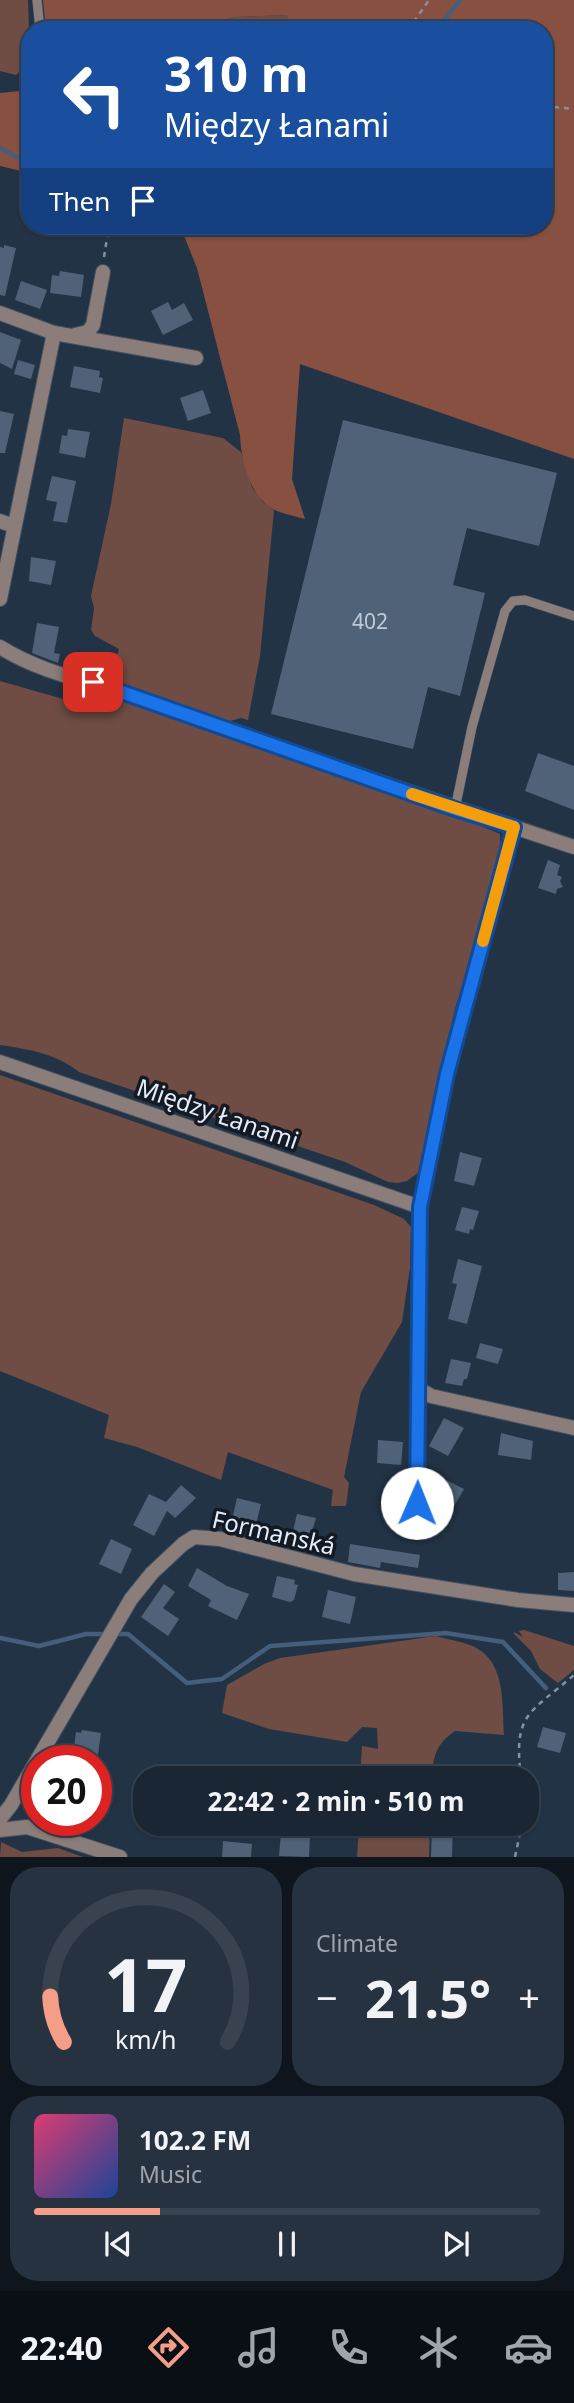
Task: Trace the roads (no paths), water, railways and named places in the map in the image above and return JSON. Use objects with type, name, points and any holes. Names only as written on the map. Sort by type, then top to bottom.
[{"type":"street","points":[[72,336],[88,332],[93,325],[103,272]]},
{"type":"street","points":[[0,313],[54,332],[196,358]]},
{"type":"street","points":[[0,599],[7,524],[54,332]]},
{"type":"street","points":[[0,647],[17,658],[50,670],[115,689],[455,809],[574,847]]},
{"type":"street","points":[[514,827],[447,1074],[420,1207],[419,1389],[431,1395],[574,1428]]},
{"type":"street","name":"Między Łanami","points":[[0,1062],[420,1207]]},
{"type":"street","name":"Formanská","points":[[0,1819],[11,1805],[131,1599],[152,1573],[194,1537],[220,1539],[354,1574],[518,1600],[574,1605]]},
{"type":"street","points":[[11,1805],[21,1819]]},
{"type":"street","points":[[0,1830],[21,1828]]},
{"type":"street","points":[[55,1836],[120,1857]]},
{"type":"lane","points":[[37,0],[39,21]]},
{"type":"lane","points":[[455,809],[472,727],[505,611],[513,601],[525,600],[574,616]]},
{"type":"lane","points":[[417,1503],[419,1389]]},
{"type":"waterway","points":[[443,21],[460,0]]},
{"type":"waterway","points":[[0,148],[21,159]]},
{"type":"waterway","points":[[0,1638],[39,1646],[86,1634],[128,1634],[187,1683],[222,1679],[270,1646],[446,1633],[503,1642],[546,1688]]}]
